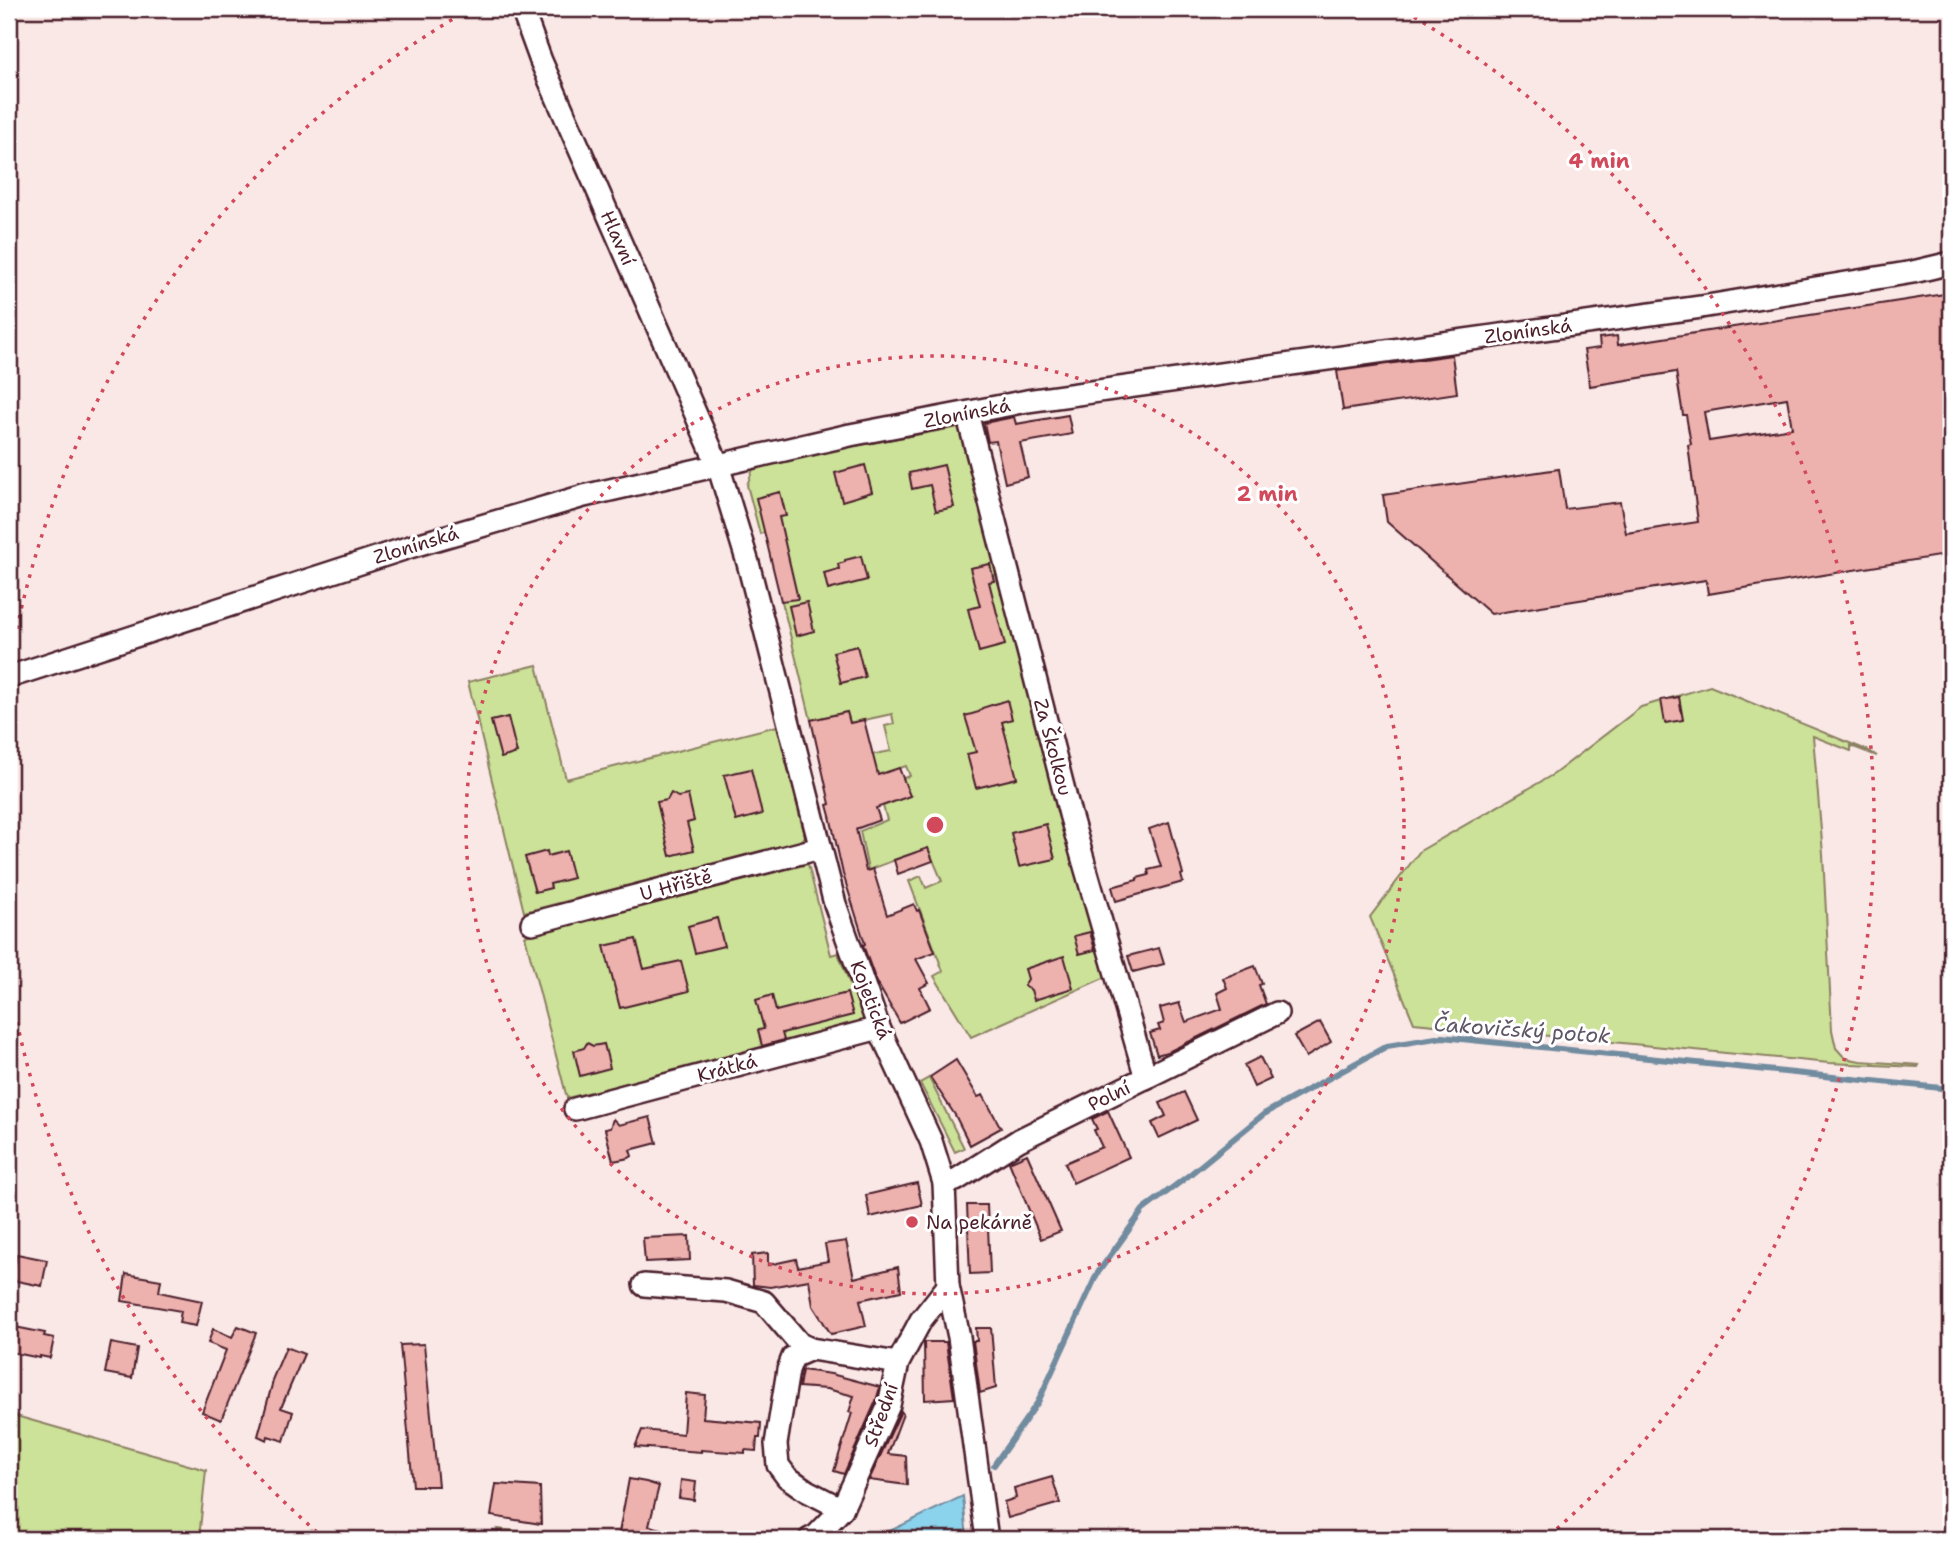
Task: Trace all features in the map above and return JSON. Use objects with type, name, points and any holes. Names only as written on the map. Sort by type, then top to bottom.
[{"type":"street","name":"Hlavní","points":[[522,9],[547,74],[718,466]]},
{"type":"street","name":"Zlonínská","points":[[9,677],[412,546],[584,496],[850,435],[1027,401],[1702,307],[1913,272],[1951,263]]},
{"type":"street","name":"Za Školkou","points":[[967,413],[1070,814],[1146,1078]]},
{"type":"street","name":"Kojetická","points":[[718,466],[748,563],[835,904],[879,1028],[931,1141],[944,1183],[948,1286],[959,1337],[987,1539]]},
{"type":"street","name":"U Hřiště","points":[[532,923],[820,848]]},
{"type":"street","name":"Polní","points":[[944,1183],[956,1180],[1019,1140],[1277,1013]]},
{"type":"street","name":"Krátká","points":[[575,1109],[879,1028]]},
{"type":"street","points":[[644,1285],[726,1291],[764,1302],[800,1344],[811,1349],[898,1363]]},
{"type":"street","name":"Střední","points":[[810,1539],[842,1508],[889,1405],[898,1363],[921,1320],[948,1286]]},
{"type":"street","points":[[811,1349],[793,1357],[788,1370],[776,1444],[778,1465],[787,1477],[807,1491],[842,1508]]},
{"type":"green space","points":[[960,427],[1106,977],[971,1037],[934,976],[943,971],[909,881],[921,876],[926,888],[942,881],[928,848],[868,870],[860,831],[887,820],[883,806],[910,796],[878,787],[910,776],[906,766],[873,777],[870,755],[891,751],[885,726],[894,724],[892,714],[850,723],[847,712],[811,720],[765,532],[760,534],[747,485],[755,464]]},
{"type":"green space","points":[[537,665],[566,779],[777,726],[805,836],[802,841],[524,912],[468,682]]},
{"type":"green space","points":[[1710,686],[1877,756],[1851,746],[1851,751],[1813,736],[1823,854],[1832,1030],[1836,1048],[1845,1058],[1919,1065],[1918,1067],[1829,1063],[1414,1023],[1370,917],[1420,851],[1554,774],[1641,707]]},
{"type":"green space","points":[[808,864],[831,955],[838,953],[866,1025],[567,1098],[525,936]]},
{"type":"green space","points":[[929,1078],[964,1148],[955,1152],[920,1083]]},
{"type":"green space","points":[[9,1414],[206,1470],[199,1539],[9,1539]]},
{"type":"green space","points":[[497,1529],[589,1539],[502,1539]]},
{"type":"water","points":[[963,1496],[967,1539],[873,1539]]},
{"type":"building","points":[[1951,293],[1951,554],[1708,594],[1706,580],[1491,614],[1387,522],[1383,495],[1559,469],[1565,509],[1620,502],[1626,533],[1698,522],[1688,445],[1691,444],[1676,372],[1590,386],[1584,350],[1600,348],[1599,338],[1617,336],[1618,345]],"holes":[[[1787,398],[1792,428],[1709,441],[1704,412]]]},
{"type":"building","points":[[1452,355],[1457,393],[1343,410],[1337,371]]},
{"type":"building","points":[[1068,415],[1072,434],[1020,443],[1028,477],[1005,483],[996,441],[988,442],[984,423],[1014,417],[1016,424]]},
{"type":"building","points":[[865,465],[872,492],[842,501],[835,473]]},
{"type":"building","points":[[944,465],[954,507],[936,511],[930,485],[912,489],[909,473]]},
{"type":"building","points":[[780,492],[786,516],[779,517],[798,599],[781,601],[756,498]]},
{"type":"building","points":[[861,556],[867,580],[828,590],[824,573],[839,569],[838,564],[845,560]]},
{"type":"building","points":[[990,564],[994,581],[989,582],[1005,645],[979,652],[968,609],[980,606],[970,568]]},
{"type":"building","points":[[807,602],[814,631],[796,636],[789,606]]},
{"type":"building","points":[[857,646],[865,677],[841,683],[833,652]]},
{"type":"building","points":[[1679,697],[1683,720],[1665,723],[1661,700]]},
{"type":"building","points":[[1007,700],[1012,719],[1002,722],[1017,778],[976,788],[967,754],[976,752],[965,716]]},
{"type":"building","points":[[847,712],[850,723],[864,720],[878,775],[899,768],[910,796],[876,808],[880,820],[856,829],[866,871],[873,869],[887,915],[914,904],[917,911],[919,910],[935,952],[916,959],[929,983],[920,988],[930,1008],[900,1023],[876,981],[863,945],[865,944],[843,874],[827,805],[830,804],[811,720]]},
{"type":"building","points":[[508,717],[517,753],[501,758],[491,721]]},
{"type":"building","points":[[751,769],[762,814],[736,821],[724,775]]},
{"type":"building","points":[[671,793],[678,797],[688,795],[694,821],[687,823],[694,850],[670,856],[657,802],[667,800]]},
{"type":"building","points":[[1169,822],[1183,882],[1116,901],[1112,887],[1137,880],[1149,875],[1148,870],[1161,867],[1149,829]]},
{"type":"building","points":[[1046,824],[1055,859],[1019,867],[1011,833]]},
{"type":"building","points":[[928,848],[933,861],[898,874],[894,860]]},
{"type":"building","points":[[547,851],[548,856],[566,851],[573,878],[550,884],[551,888],[535,892],[525,857]]},
{"type":"building","points":[[717,918],[724,946],[695,953],[688,926]]},
{"type":"building","points":[[1090,932],[1095,950],[1079,954],[1074,936]]},
{"type":"building","points":[[636,939],[644,969],[681,961],[689,991],[620,1008],[604,946]]},
{"type":"building","points":[[1159,948],[1164,964],[1133,972],[1128,956]]},
{"type":"building","points":[[1064,956],[1073,988],[1034,1000],[1031,990],[1024,986],[1028,979],[1025,969]]},
{"type":"building","points":[[1255,966],[1266,1004],[1157,1055],[1150,1033],[1160,1030],[1158,1025],[1164,1023],[1160,1008],[1179,1003],[1186,1022],[1222,1009],[1217,993],[1227,988],[1223,978]]},
{"type":"building","points":[[847,993],[853,1015],[782,1033],[784,1040],[762,1046],[758,1030],[764,1029],[756,1000],[772,995],[776,1011]]},
{"type":"building","points":[[1320,1022],[1331,1042],[1306,1057],[1294,1036]]},
{"type":"building","points":[[587,1043],[593,1046],[604,1044],[610,1068],[580,1076],[574,1051],[584,1048]]},
{"type":"building","points":[[1260,1057],[1271,1079],[1254,1087],[1244,1065]]},
{"type":"building","points":[[956,1060],[978,1097],[983,1095],[1001,1128],[970,1145],[955,1115],[930,1077]]},
{"type":"building","points":[[1184,1092],[1197,1120],[1159,1138],[1152,1123],[1166,1116],[1160,1103]]},
{"type":"building","points":[[1108,1111],[1129,1157],[1073,1183],[1065,1163],[1102,1147],[1092,1119]]},
{"type":"building","points":[[650,1117],[657,1143],[630,1150],[632,1156],[629,1158],[613,1161],[605,1129],[610,1128],[613,1119],[619,1125]]},
{"type":"building","points":[[1027,1154],[1061,1231],[1041,1239],[1009,1162]]},
{"type":"building","points":[[917,1183],[922,1205],[870,1217],[866,1195]]},
{"type":"building","points":[[967,1205],[987,1205],[990,1273],[970,1274]]},
{"type":"building","points":[[689,1236],[690,1260],[645,1262],[643,1238]]},
{"type":"building","points":[[846,1241],[854,1278],[898,1267],[901,1291],[860,1300],[866,1326],[831,1334],[813,1306],[809,1280],[770,1287],[753,1285],[752,1255],[768,1253],[768,1265],[796,1259],[798,1267],[828,1261],[825,1244]]},
{"type":"building","points":[[17,1254],[47,1260],[42,1286],[12,1280]]},
{"type":"building","points":[[126,1274],[161,1280],[159,1292],[202,1301],[196,1326],[179,1323],[181,1311],[122,1301]]},
{"type":"building","points":[[238,1326],[256,1333],[221,1420],[202,1412],[226,1350],[208,1343],[213,1329],[232,1337]]},
{"type":"building","points":[[15,1327],[45,1333],[44,1336],[54,1338],[50,1358],[10,1352]]},
{"type":"building","points":[[976,1328],[991,1328],[996,1388],[980,1393],[973,1341],[977,1341]]},
{"type":"building","points":[[924,1342],[946,1342],[954,1398],[925,1400]]},
{"type":"building","points":[[111,1343],[137,1348],[132,1378],[105,1373]]},
{"type":"building","points":[[424,1344],[438,1486],[413,1486],[400,1345]]},
{"type":"building","points":[[286,1347],[304,1354],[281,1408],[293,1412],[284,1441],[268,1436],[267,1440],[258,1436],[272,1380]]},
{"type":"building","points":[[802,1370],[831,1374],[880,1387],[844,1474],[834,1471],[852,1413],[849,1412],[854,1396],[827,1389],[799,1387]]},
{"type":"building","points":[[686,1393],[705,1395],[703,1418],[761,1423],[756,1451],[701,1452],[635,1447],[642,1430],[683,1434]]},
{"type":"building","points":[[901,1411],[903,1414],[888,1454],[906,1456],[907,1485],[869,1480]]},
{"type":"building","points":[[1052,1477],[1060,1503],[1008,1518],[1004,1502],[1016,1498],[1014,1488]]},
{"type":"building","points":[[629,1479],[659,1486],[649,1526],[680,1533],[679,1539],[618,1538]]},
{"type":"building","points":[[681,1480],[696,1482],[694,1500],[679,1498]]},
{"type":"building","points":[[496,1484],[540,1487],[541,1524],[491,1516]]},
{"type":"waterway","name":"Čakovičský potok","points":[[994,1465],[1038,1402],[1097,1274],[1143,1210],[1264,1114],[1387,1046],[1442,1037],[1951,1089]]},
{"type":"place","name":"Na pekárně","points":[[912,1222]]}]
